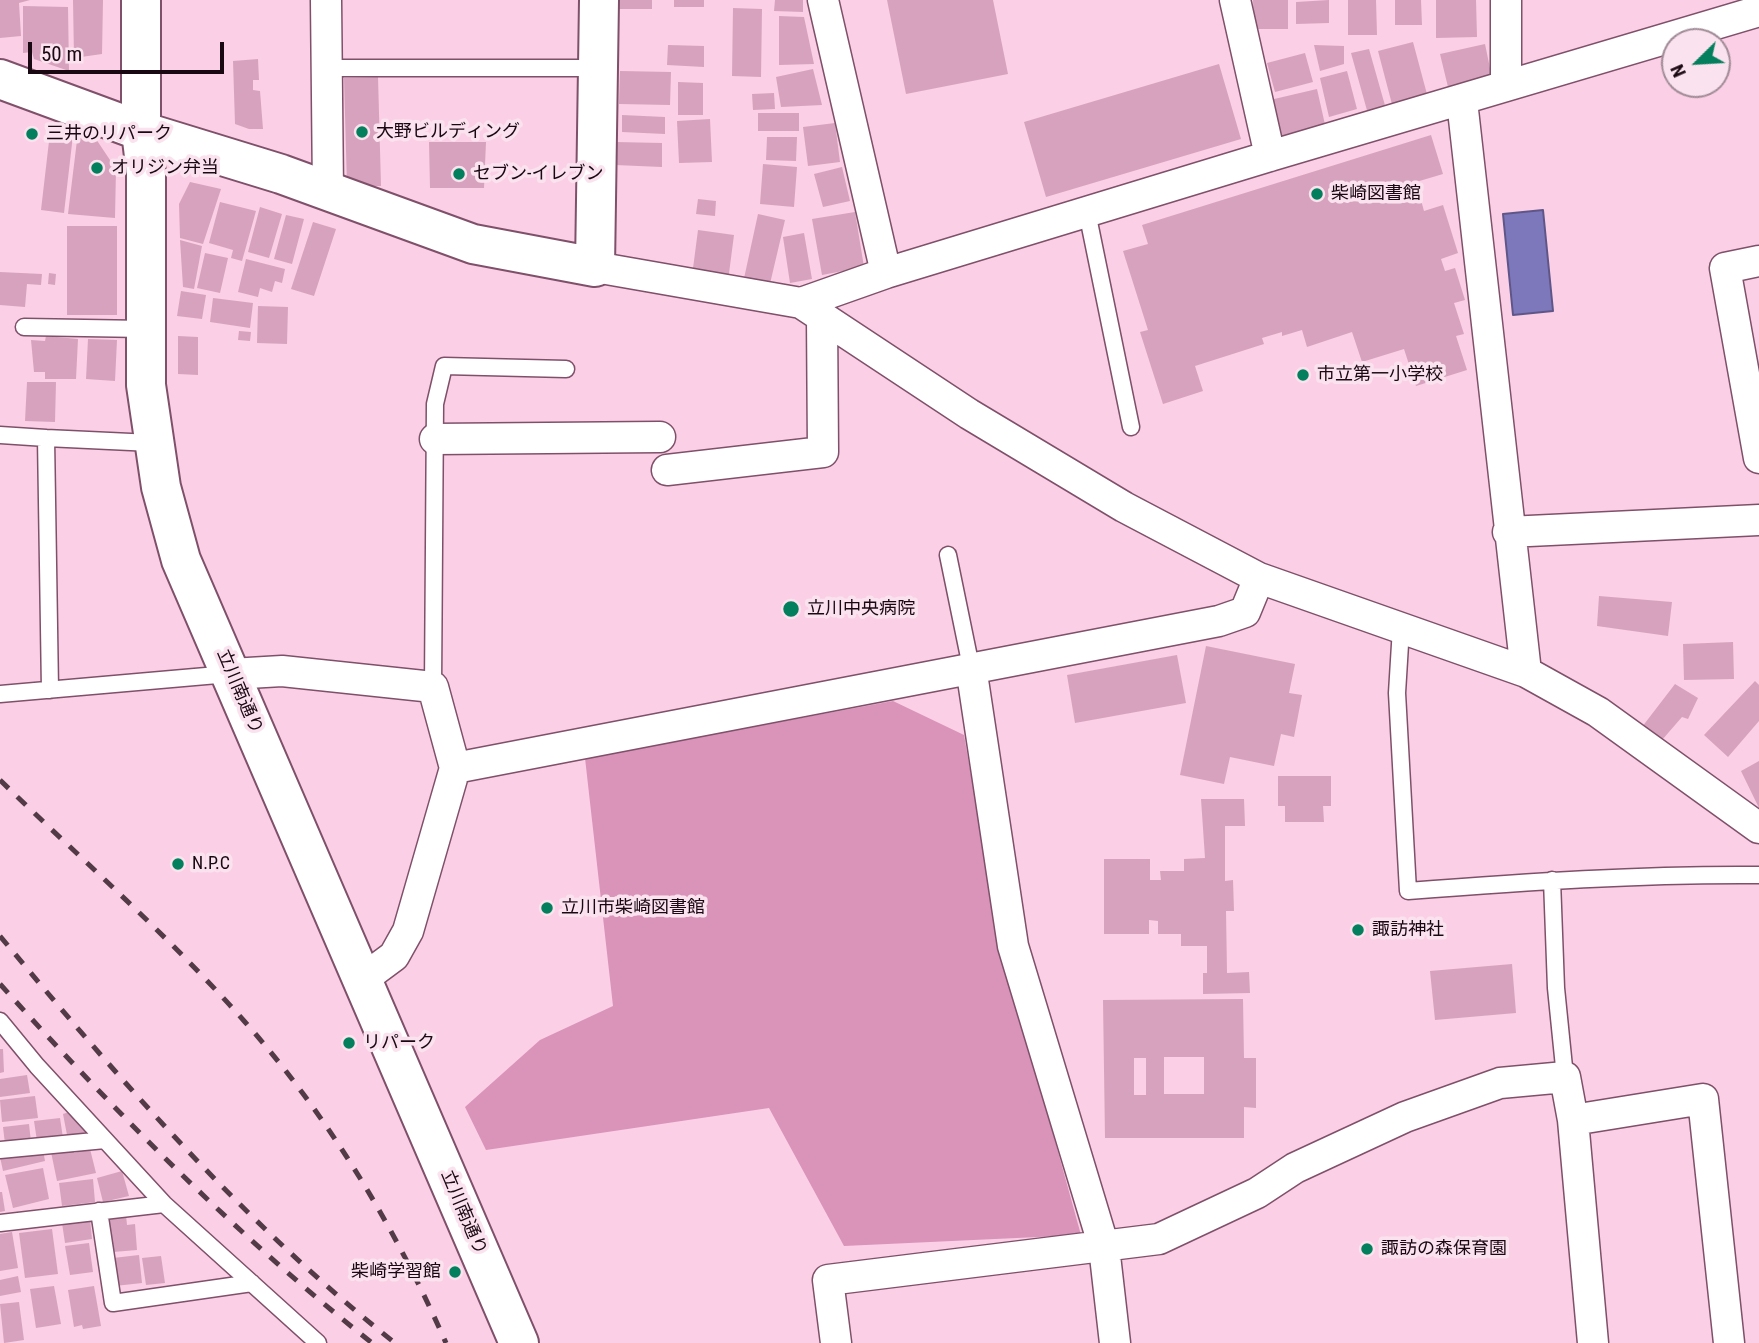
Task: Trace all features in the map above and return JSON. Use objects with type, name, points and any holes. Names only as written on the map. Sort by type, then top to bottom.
[{"type":"street","name":"立川南通り","points":[[141,0],[141,131],[146,173],[146,385],[152,443],[171,527],[181,560],[519,1343]]},
{"type":"street","points":[[326,0],[328,192]]},
{"type":"street","points":[[595,267],[600,0]]},
{"type":"street","points":[[823,0],[886,273]]},
{"type":"street","points":[[1235,0],[1270,156]]},
{"type":"street","points":[[1506,0],[1506,86]]},
{"type":"street","points":[[811,310],[886,273],[1759,11]]},
{"type":"street","points":[[0,79],[141,131],[281,174],[472,244],[811,310],[969,414],[1112,500],[1259,578],[1526,672],[1598,712],[1759,828]]},
{"type":"street","points":[[1462,100],[1508,532],[1526,672]]},
{"type":"street","points":[[1759,261],[1724,268],[1759,458]]},
{"type":"street","points":[[667,470],[824,452],[811,310]]},
{"type":"street","points":[[435,439],[660,437]]},
{"type":"street","points":[[1508,532],[1759,520]]},
{"type":"street","points":[[455,768],[1219,621],[1244,612],[1259,578]]},
{"type":"street","points":[[971,667],[1013,946],[1104,1247],[1115,1343]]},
{"type":"street","points":[[231,674],[282,671],[433,687],[455,768],[408,931],[394,956],[363,979]]},
{"type":"street","points":[[836,1343],[828,1280],[1159,1239],[1257,1193],[1295,1168],[1405,1116],[1500,1083],[1565,1077],[1573,1119],[1593,1343]]},
{"type":"street","points":[[1573,1119],[1703,1099],[1729,1343]]},
{"type":"lane","points":[[326,68],[600,68]]},
{"type":"lane","points":[[1087,212],[1131,427]]},
{"type":"lane","points":[[24,327],[145,329]]},
{"type":"lane","points":[[433,687],[435,404],[444,366],[566,369]]},
{"type":"lane","points":[[0,435],[152,443]]},
{"type":"lane","points":[[46,438],[50,690]]},
{"type":"lane","points":[[948,555],[971,667]]},
{"type":"lane","points":[[1401,628],[1397,693],[1408,891],[1552,880],[1759,874]]},
{"type":"lane","points":[[0,694],[231,674]]},
{"type":"lane","points":[[1552,880],[1556,988],[1565,1077]]},
{"type":"lane","points":[[0,1021],[164,1204],[318,1343]]},
{"type":"lane","points":[[0,1150],[105,1140]]},
{"type":"lane","points":[[0,1223],[164,1204]]},
{"type":"lane","points":[[99,1211],[113,1303],[252,1283]]},
{"type":"shaded area","points":[[1543,210],[1553,311],[1513,315],[1503,214]]},
{"type":"shaded area","points":[[893,701],[964,735],[1000,942],[1081,1235],[844,1246],[769,1108],[486,1150],[465,1107],[540,1040],[613,1006],[585,758]]},
{"type":"building","points":[[0,0],[30,0],[19,3],[21,36],[0,38]]},
{"type":"building","points":[[73,0],[103,0],[102,54],[74,58]]},
{"type":"building","points":[[617,0],[652,0],[652,9],[617,9]]},
{"type":"building","points":[[674,0],[704,0],[704,7],[674,7]]},
{"type":"building","points":[[775,0],[803,0],[803,12],[774,11]]},
{"type":"building","points":[[887,0],[993,0],[1008,74],[906,94]]},
{"type":"building","points":[[1253,0],[1288,0],[1288,29],[1254,29]]},
{"type":"building","points":[[1329,0],[1329,23],[1296,24],[1296,2]]},
{"type":"building","points":[[1348,0],[1376,0],[1377,35],[1348,35]]},
{"type":"building","points":[[1395,0],[1421,0],[1422,25],[1395,25]]},
{"type":"building","points":[[1436,0],[1476,0],[1477,37],[1436,38]]},
{"type":"building","points":[[23,6],[68,7],[69,71],[34,59],[32,52],[23,53]]},
{"type":"building","points":[[733,8],[762,9],[761,77],[732,76]]},
{"type":"building","points":[[779,16],[804,17],[814,64],[779,65]]},
{"type":"building","points":[[1413,42],[1428,98],[1393,108],[1378,51]]},
{"type":"building","points":[[1485,44],[1492,78],[1448,87],[1440,54]]},
{"type":"building","points":[[668,45],[704,46],[704,67],[667,65]]},
{"type":"building","points":[[1314,45],[1344,46],[1344,64],[1320,71]]},
{"type":"building","points":[[1369,49],[1386,109],[1368,114],[1351,53]]},
{"type":"building","points":[[1305,53],[1313,82],[1275,92],[1267,63]]},
{"type":"building","points":[[258,59],[259,80],[253,80],[253,90],[260,91],[263,129],[249,129],[235,124],[233,61]]},
{"type":"building","points":[[1219,64],[1241,139],[1046,197],[1024,122]]},
{"type":"building","points":[[813,69],[822,105],[781,107],[776,77]]},
{"type":"building","points":[[620,71],[671,72],[670,105],[619,104]]},
{"type":"building","points":[[1347,71],[1357,109],[1329,117],[1320,78]]},
{"type":"building","name":"大野ビルディング","points":[[378,77],[381,186],[347,186],[344,78]]},
{"type":"building","points":[[678,82],[703,83],[703,115],[678,115]]},
{"type":"building","points":[[1317,89],[1326,129],[1280,140],[1270,100]]},
{"type":"building","points":[[774,93],[775,109],[753,110],[752,94]]},
{"type":"building","points":[[758,113],[799,113],[799,131],[758,131]]},
{"type":"building","points":[[622,115],[665,117],[665,134],[622,132]]},
{"type":"building","points":[[710,119],[712,162],[679,163],[677,121]]},
{"type":"building","points":[[835,123],[840,162],[808,166],[803,127]]},
{"type":"building","points":[[51,124],[73,135],[64,213],[41,210]]},
{"type":"building","points":[[78,132],[96,139],[116,169],[115,218],[68,214]]},
{"type":"building","points":[[1431,135],[1443,174],[1416,182],[1424,211],[1443,205],[1458,253],[1441,259],[1445,271],[1455,268],[1465,300],[1454,303],[1464,334],[1456,336],[1467,370],[1416,386],[1404,349],[1362,362],[1352,332],[1307,347],[1302,330],[1282,336],[1282,332],[1262,338],[1264,344],[1195,366],[1203,391],[1163,404],[1140,332],[1148,330],[1123,251],[1148,244],[1142,225]]},
{"type":"building","points":[[767,137],[797,137],[796,161],[766,160]]},
{"type":"building","points":[[429,142],[486,142],[484,188],[430,188]]},
{"type":"building","points":[[616,142],[662,143],[662,167],[615,165]]},
{"type":"building","points":[[763,164],[797,167],[794,207],[760,204]]},
{"type":"building","points":[[842,167],[850,201],[823,207],[814,174]]},
{"type":"building","points":[[190,182],[221,189],[203,244],[180,238],[179,204]]},
{"type":"building","points":[[698,199],[716,201],[715,216],[696,214]]},
{"type":"building","points":[[220,202],[256,211],[242,261],[231,258],[233,250],[209,243]]},
{"type":"building","points":[[260,207],[282,214],[269,258],[248,252]]},
{"type":"building","points":[[855,212],[864,267],[822,275],[812,219]]},
{"type":"building","points":[[758,214],[785,220],[769,288],[743,283]]},
{"type":"building","points":[[286,215],[304,219],[292,264],[274,259]]},
{"type":"building","points":[[313,222],[336,229],[314,296],[291,289]]},
{"type":"building","points":[[67,226],[117,226],[117,315],[67,315]]},
{"type":"building","points":[[698,230],[734,235],[728,281],[692,276]]},
{"type":"building","points":[[804,233],[812,279],[790,283],[783,237]]},
{"type":"building","points":[[180,240],[202,246],[194,289],[183,287]]},
{"type":"building","points":[[205,253],[228,258],[220,293],[197,288]]},
{"type":"building","points":[[246,259],[285,269],[282,283],[275,281],[272,292],[260,288],[258,297],[238,292]]},
{"type":"building","points":[[0,272],[42,274],[41,285],[27,284],[25,307],[0,305]]},
{"type":"building","points":[[49,273],[56,274],[55,285],[48,284]]},
{"type":"building","points":[[181,291],[206,295],[202,319],[177,316]]},
{"type":"building","points":[[213,298],[253,303],[250,328],[210,322]]},
{"type":"building","points":[[258,306],[288,307],[287,344],[257,343]]},
{"type":"building","points":[[239,331],[251,332],[250,341],[238,340]]},
{"type":"building","points":[[46,336],[78,339],[76,379],[45,379],[45,372],[34,372],[31,340],[45,341]]},
{"type":"building","points":[[178,336],[198,337],[198,375],[178,374]]},
{"type":"building","points":[[88,339],[117,340],[115,381],[86,379]]},
{"type":"building","points":[[27,382],[56,382],[55,422],[25,421]]},
{"type":"building","points":[[1599,596],[1672,602],[1668,636],[1597,626]]},
{"type":"building","points":[[1733,642],[1734,679],[1684,680],[1683,644]]},
{"type":"building","points":[[1206,646],[1295,664],[1289,693],[1302,695],[1294,737],[1281,734],[1274,766],[1230,757],[1224,784],[1180,775]]},
{"type":"building","points":[[1177,655],[1186,703],[1075,723],[1067,675]]},
{"type":"building","points":[[1755,681],[1759,685],[1759,721],[1728,757],[1704,735]]},
{"type":"building","points":[[1675,684],[1698,698],[1688,719],[1682,717],[1662,740],[1642,727]]},
{"type":"building","points":[[1759,761],[1759,808],[1741,771]]},
{"type":"building","points":[[1278,776],[1331,776],[1331,806],[1323,806],[1324,822],[1285,822],[1285,806],[1278,806]]},
{"type":"building","points":[[1201,799],[1244,799],[1245,826],[1225,826],[1225,881],[1233,880],[1234,911],[1226,911],[1227,973],[1249,972],[1250,993],[1203,994],[1203,973],[1207,973],[1207,946],[1181,946],[1181,934],[1158,934],[1158,921],[1149,920],[1149,934],[1104,934],[1104,859],[1150,859],[1150,880],[1161,880],[1160,871],[1184,871],[1184,859],[1205,858]]},
{"type":"building","points":[[1512,964],[1516,1013],[1435,1020],[1430,971]]},
{"type":"building","points":[[1243,999],[1244,1058],[1256,1058],[1256,1108],[1244,1107],[1244,1138],[1105,1138],[1103,1000]],"holes":[[[1164,1057],[1204,1057],[1204,1094],[1164,1094]],[[1134,1058],[1146,1058],[1146,1095],[1134,1095]]]},
{"type":"building","points":[[0,1049],[3,1049],[4,1072],[0,1073]]},
{"type":"building","points":[[27,1075],[30,1093],[0,1097],[0,1079]]},
{"type":"building","points":[[35,1096],[38,1118],[2,1122],[0,1100]]},
{"type":"building","points":[[69,1112],[89,1135],[68,1140],[63,1114]]},
{"type":"building","points":[[60,1118],[63,1138],[37,1141],[34,1121]]},
{"type":"building","points":[[29,1124],[31,1142],[5,1144],[3,1127]]},
{"type":"building","points":[[73,1147],[74,1153],[90,1149],[96,1173],[57,1181],[51,1152]]},
{"type":"building","points":[[43,1150],[45,1161],[3,1171],[0,1157]]},
{"type":"building","points":[[43,1168],[49,1199],[13,1208],[5,1175]]},
{"type":"building","points":[[122,1171],[129,1196],[103,1202],[97,1178]]},
{"type":"building","points":[[93,1179],[95,1202],[62,1206],[59,1183]]},
{"type":"building","points":[[0,1192],[5,1211],[0,1212]]},
{"type":"building","points":[[126,1215],[127,1225],[135,1224],[137,1250],[113,1252],[109,1217]]},
{"type":"building","points":[[90,1219],[92,1239],[65,1243],[62,1223]]},
{"type":"building","points":[[52,1229],[58,1274],[25,1278],[19,1233]]},
{"type":"building","points":[[12,1232],[18,1268],[0,1271],[0,1234]]},
{"type":"building","points":[[89,1243],[93,1272],[70,1275],[65,1246]]},
{"type":"building","points":[[139,1255],[142,1283],[115,1286],[113,1258]]},
{"type":"building","points":[[161,1256],[165,1283],[146,1285],[142,1258]]},
{"type":"building","points":[[18,1276],[21,1292],[0,1296],[0,1280]]},
{"type":"building","points":[[54,1286],[61,1324],[36,1328],[30,1289]]},
{"type":"building","points":[[94,1286],[101,1326],[83,1329],[82,1325],[74,1327],[68,1290]]},
{"type":"building","points":[[19,1302],[24,1340],[4,1343],[0,1304]]},
{"type":"railway","points":[[0,780],[186,959],[276,1058],[358,1175],[405,1257],[446,1343]]},
{"type":"railway","points":[[0,936],[139,1098],[236,1201],[340,1298],[395,1343]]},
{"type":"railway","points":[[0,984],[178,1171],[273,1260],[372,1343]]},
{"type":"place","name":"大野ビルディング","points":[[362,132]]},
{"type":"place","name":"三井のリパーク","points":[[32,134]]},
{"type":"place","name":"オリジン弁当","points":[[97,168]]},
{"type":"place","name":"セブン-イレブン","points":[[459,174]]},
{"type":"place","name":"柴崎図書館","points":[[1317,194]]},
{"type":"place","name":"市立第一小学校","points":[[1303,375]]},
{"type":"place","name":"立川中央病院","points":[[791,609]]},
{"type":"place","name":"N.P.C","points":[[178,864]]},
{"type":"place","name":"立川市柴崎図書館","points":[[547,908]]},
{"type":"place","name":"諏訪神社","points":[[1358,930]]},
{"type":"place","name":"リパーク","points":[[349,1043]]},
{"type":"place","name":"諏訪の森保育園","points":[[1367,1249]]},
{"type":"place","name":"柴崎学習館","points":[[455,1272]]}]
